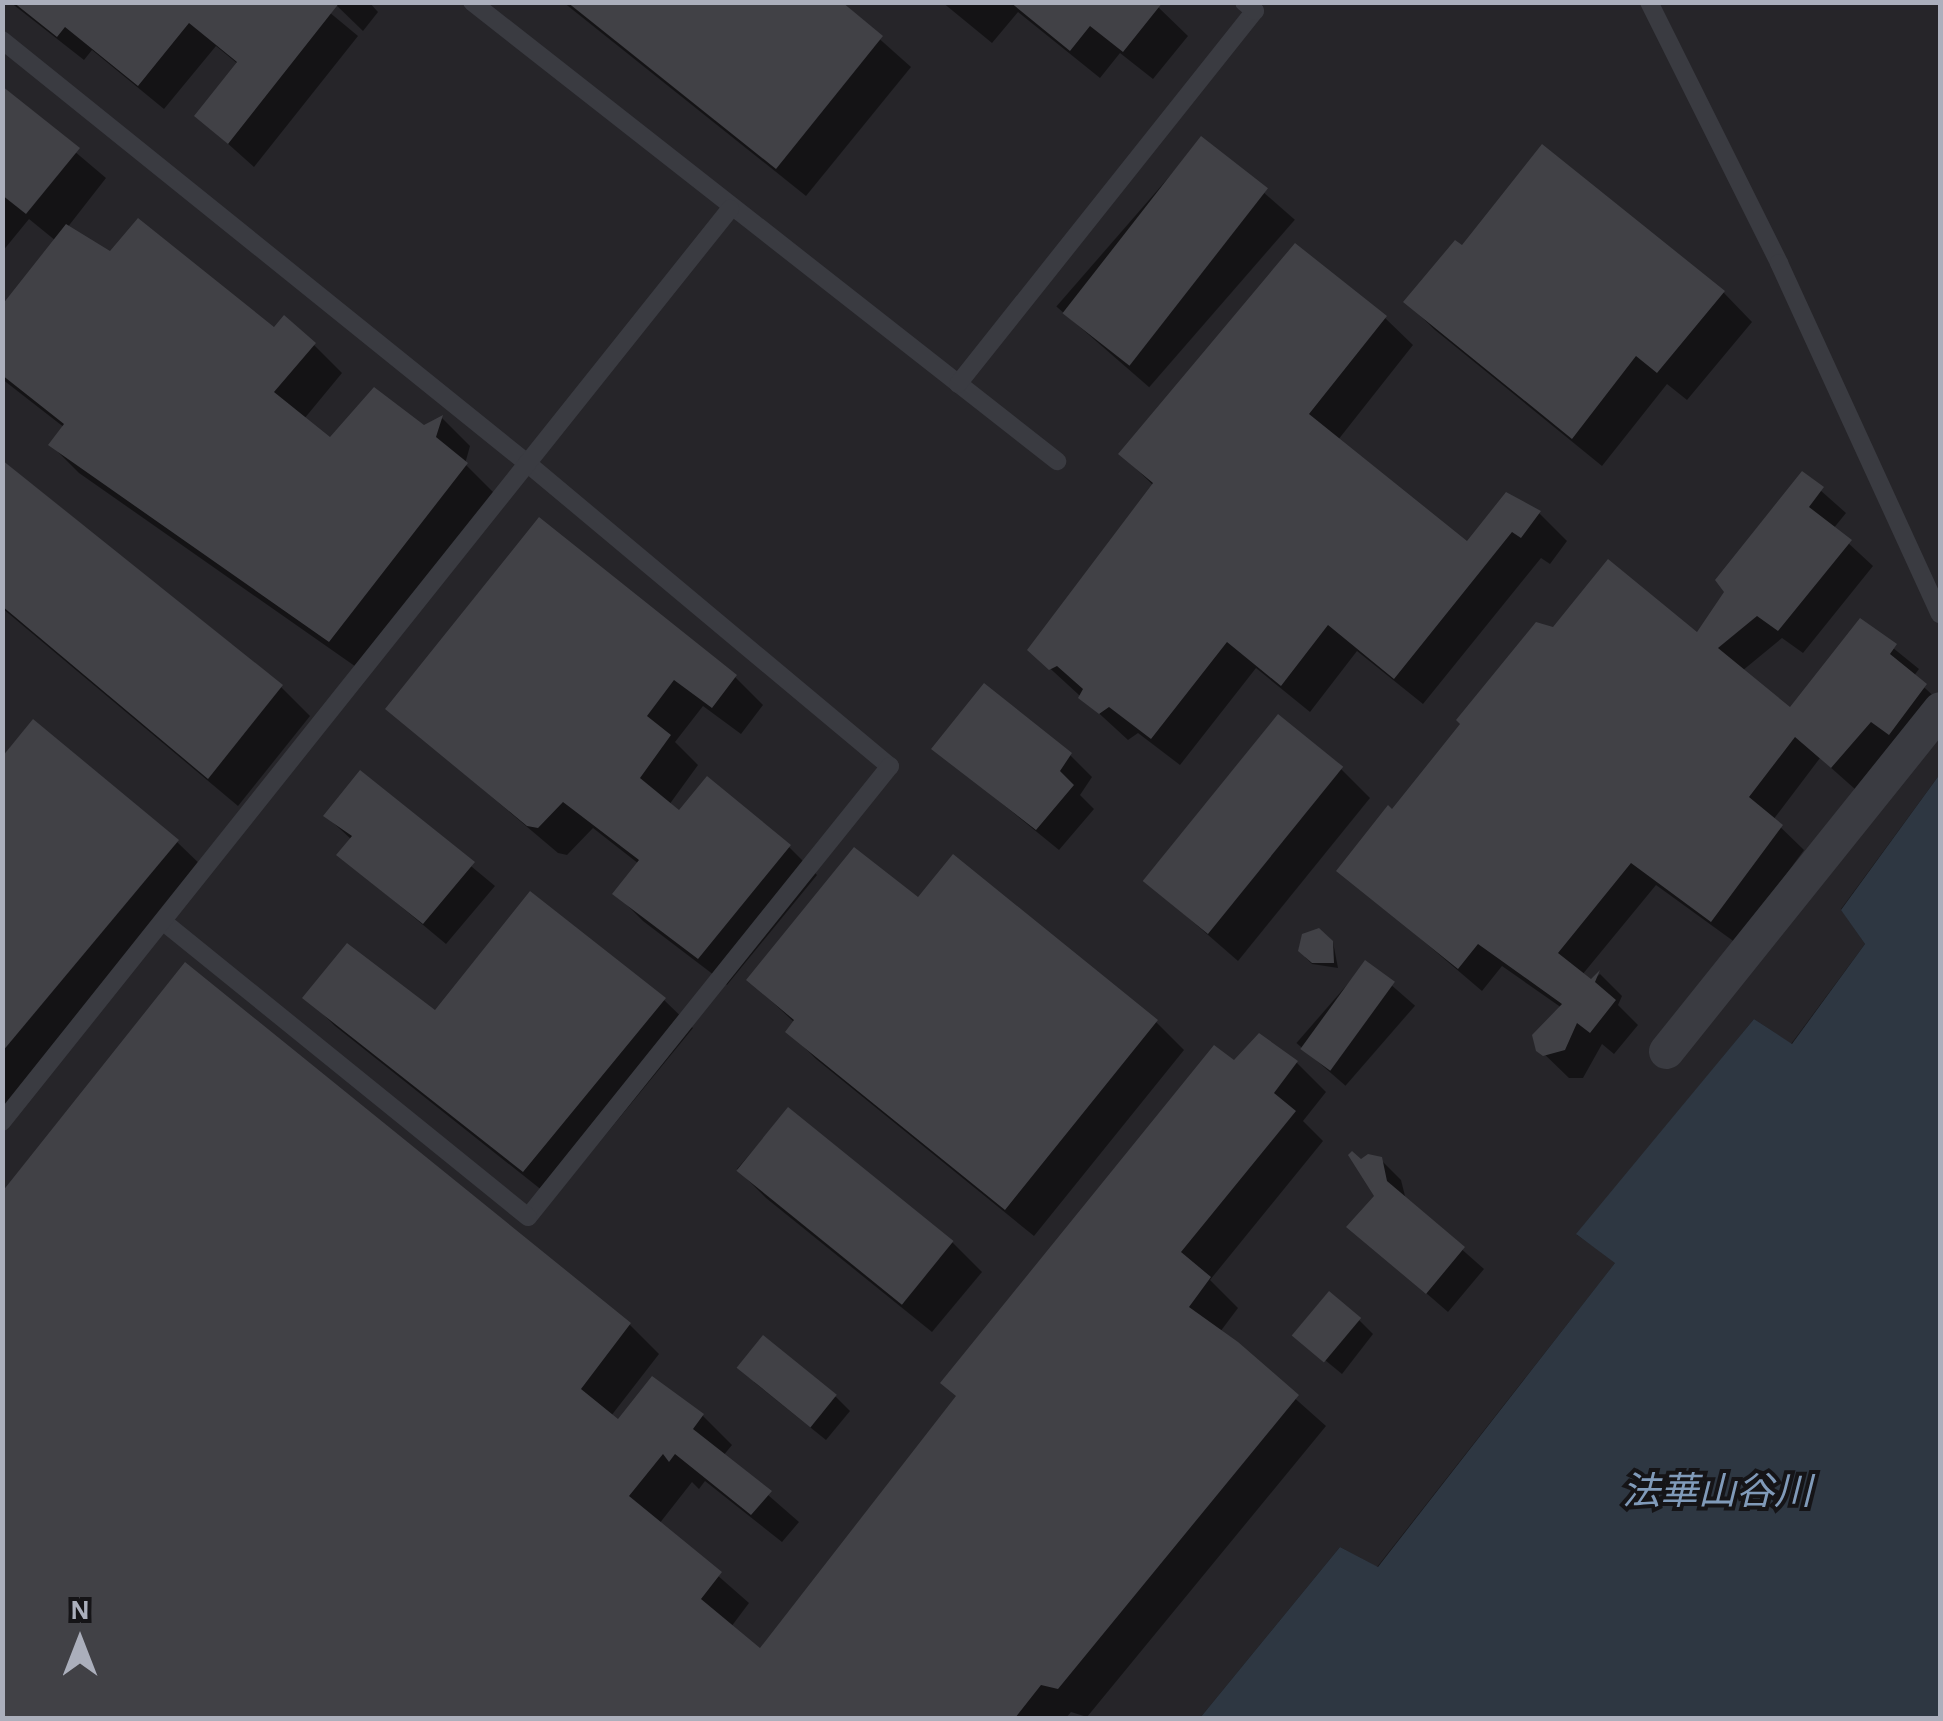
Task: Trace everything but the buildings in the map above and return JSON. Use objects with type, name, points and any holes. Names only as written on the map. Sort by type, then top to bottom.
[{"type":"street","points":[[1666,1051],[1940,709]]},
{"type":"lane","points":[[472,2],[730,209],[1058,461]]},
{"type":"lane","points":[[958,384],[1254,10],[1244,2]]},
{"type":"lane","points":[[1649,2],[1779,263],[1940,614]]},
{"type":"lane","points":[[2,40],[528,463],[890,766],[528,1218],[163,921]]},
{"type":"lane","points":[[2,1122],[730,209]]},
{"type":"shaded area","points":[[3,3],[1940,3],[1940,774],[1841,909],[1865,944],[1791,1044],[1754,1019],[1577,1235],[1616,1262],[1377,1567],[1340,1547],[1200,1718],[3,1718]]},
{"type":"water","name":"法華山谷川","points":[[1940,774],[1940,1718],[1200,1718],[1340,1547],[1378,1567],[1615,1263],[1576,1234],[1754,1019],[1792,1044],[1865,944],[1841,910]]}]
